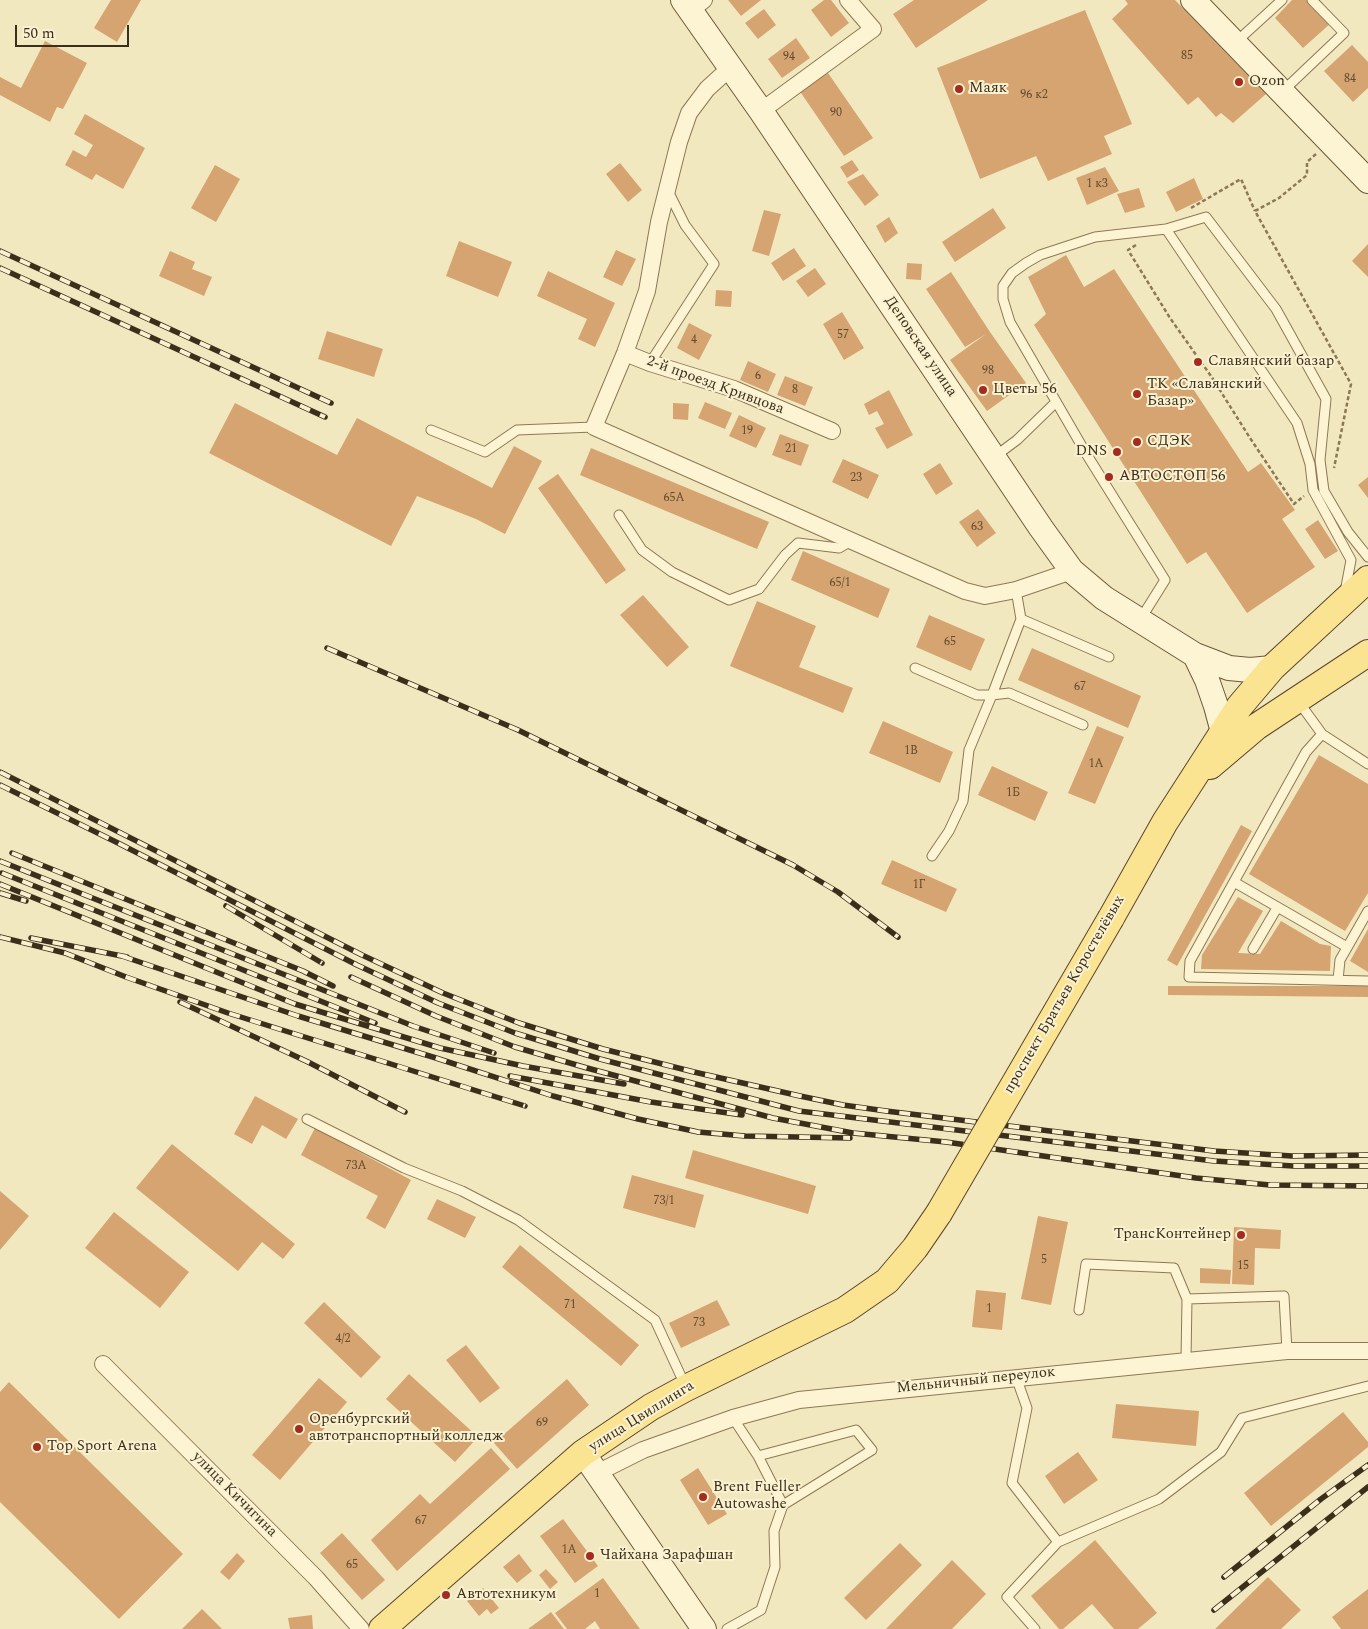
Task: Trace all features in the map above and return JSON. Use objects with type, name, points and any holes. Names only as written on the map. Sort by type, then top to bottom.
[{"type":"main road","name":"проспект Братьев Коростелёвых","points":[[939,1213],[1165,822],[1222,732],[1239,707],[1272,668],[1343,602],[1367,572]]},
{"type":"main road","points":[[1343,602],[1366,604],[1368,607]]},
{"type":"main road","name":"проспект Братьев Коростелёвых","points":[[1194,779],[1256,727],[1368,653]]},
{"type":"main road","name":"улица Цвиллинга","points":[[382,1629],[590,1463],[651,1407],[845,1310],[887,1281],[915,1248],[939,1213]]},
{"type":"street","points":[[761,111],[873,29],[848,0]]},
{"type":"street","points":[[1192,0],[1368,181]]},
{"type":"street","name":"Деповская улица","points":[[692,4],[730,68],[1072,571],[1104,598],[1195,655],[1229,668],[1250,670],[1272,668]]},
{"type":"street","points":[[730,68],[707,89],[689,113],[679,142],[659,222],[647,291],[625,353],[594,427],[965,592],[985,596],[1016,590],[1072,571]]},
{"type":"street","name":"2-й проезд Кривцова","points":[[625,353],[650,363],[734,389],[832,431]]},
{"type":"street","points":[[1195,655],[1210,689],[1222,732]]},
{"type":"street","name":"Мельничный переулок","points":[[590,1463],[643,1450],[733,1418],[800,1400],[1287,1351],[1368,1351]]},
{"type":"street","name":"улица Кичигина","points":[[103,1364],[303,1565],[361,1629]]},
{"type":"street","points":[[590,1463],[704,1629]]},
{"type":"lane","points":[[1235,43],[1282,0]]},
{"type":"lane","points":[[1282,92],[1344,32],[1312,0]]},
{"type":"lane","points":[[650,363],[714,264],[685,225],[668,191]]},
{"type":"lane","points":[[1139,621],[1164,580],[1087,455],[1010,322],[1003,299],[1003,286],[1012,273],[1026,263],[1048,252],[1095,237],[1166,229],[1206,217],[1276,309],[1326,399],[1320,460],[1324,491],[1348,532],[1367,572]]},
{"type":"lane","points":[[1166,229],[1297,423],[1310,464],[1313,490],[1351,560],[1367,572]]},
{"type":"lane","points":[[994,457],[1017,440],[1056,402]]},
{"type":"lane","points":[[431,430],[485,452],[517,430],[594,427]]},
{"type":"lane","points":[[619,515],[642,550],[672,572],[729,600],[759,589],[785,555],[798,543],[839,548],[851,541]]},
{"type":"lane","points":[[1343,602],[1351,560]]},
{"type":"lane","points":[[932,856],[949,831],[963,801],[969,750],[1022,619],[1016,590]]},
{"type":"lane","points":[[1022,619],[1109,657]]},
{"type":"lane","points":[[915,668],[977,696],[1008,693],[1083,725]]},
{"type":"lane","points":[[1298,701],[1322,734],[1368,764]]},
{"type":"lane","points":[[1322,734],[1306,752],[1190,961],[1190,977],[1368,981]]},
{"type":"lane","points":[[1234,882],[1347,947]]},
{"type":"lane","points":[[1254,948],[1278,908]]},
{"type":"lane","points":[[1338,980],[1340,960],[1368,911]]},
{"type":"lane","points":[[307,1119],[404,1168],[462,1191],[518,1220],[654,1320],[686,1388]]},
{"type":"lane","points":[[1079,1310],[1086,1264],[1174,1268],[1186,1299],[1186,1360]]},
{"type":"lane","points":[[1186,1299],[1284,1296],[1287,1351]]},
{"type":"lane","points":[[1016,1377],[1027,1408],[1012,1484],[1058,1542]]},
{"type":"lane","points":[[1035,1629],[1007,1597],[1058,1542],[1160,1499],[1221,1452],[1242,1418],[1368,1386]]},
{"type":"lane","points":[[733,1418],[758,1456],[783,1505]]},
{"type":"lane","points":[[727,1629],[761,1610],[775,1567],[774,1531],[783,1505],[872,1450],[856,1430],[758,1456]]},
{"type":"path","points":[[1256,211],[1280,198],[1308,175],[1307,162],[1330,142]]},
{"type":"path","points":[[1184,210],[1241,179],[1256,211],[1351,384],[1333,476],[1323,483]]},
{"type":"path","points":[[1153,231],[1148,239],[1128,250],[1159,301],[1294,504],[1313,490]]},
{"type":"building","points":[[111,0],[141,0],[117,42],[94,28]]},
{"type":"building","points":[[728,0],[761,0],[741,16]]},
{"type":"building","points":[[824,0],[831,0],[849,23],[831,37],[811,10]]},
{"type":"building","points":[[914,0],[988,0],[916,48],[893,14]]},
{"type":"building","points":[[1125,0],[1175,0],[1266,94],[1233,123],[1221,113],[1216,117],[1198,97],[1188,105],[1112,19],[1128,4]]},
{"type":"building","points":[[1292,0],[1309,0],[1331,23],[1303,48],[1275,18]]},
{"type":"building","points":[[764,9],[776,25],[758,39],[745,23]]},
{"type":"building","points":[[1085,10],[1132,124],[1104,136],[1112,154],[1048,181],[1036,156],[980,179],[937,68]]},
{"type":"building","points":[[796,38],[810,58],[782,78],[768,59]]},
{"type":"building","points":[[45,41],[87,63],[63,109],[57,107],[50,122],[0,95],[0,77],[21,88]]},
{"type":"building","points":[[1352,45],[1368,62],[1368,88],[1353,102],[1324,71]]},
{"type":"building","points":[[828,73],[873,138],[844,156],[799,90]]},
{"type":"building","points":[[85,114],[145,148],[123,189],[96,174],[92,180],[65,165],[73,150],[86,157],[93,145],[74,134]]},
{"type":"building","points":[[852,160],[859,170],[847,178],[840,167]]},
{"type":"building","points":[[620,163],[642,190],[628,202],[606,174]]},
{"type":"building","points":[[215,165],[240,179],[216,222],[191,208]]},
{"type":"building","points":[[1105,167],[1119,191],[1087,205],[1076,178]]},
{"type":"building","points":[[863,174],[879,195],[865,206],[847,182]]},
{"type":"building","points":[[1194,178],[1203,199],[1176,212],[1166,192]]},
{"type":"building","points":[[1139,188],[1145,207],[1125,213],[1117,194]]},
{"type":"building","points":[[993,208],[1006,228],[955,262],[942,242]]},
{"type":"building","points":[[764,210],[781,214],[769,256],[752,251]]},
{"type":"building","points":[[889,217],[898,233],[885,243],[876,226]]},
{"type":"building","points":[[459,241],[512,262],[498,297],[446,276]]},
{"type":"building","points":[[1368,244],[1368,277],[1352,261]]},
{"type":"building","points":[[794,248],[806,266],[783,281],[771,263]]},
{"type":"building","points":[[616,250],[636,259],[622,286],[603,277]]},
{"type":"building","points":[[170,251],[195,262],[192,269],[212,277],[204,296],[159,276]]},
{"type":"building","name":"ТК «Славянский Базар»","points":[[1066,255],[1084,287],[1114,269],[1248,472],[1261,463],[1295,510],[1282,519],[1315,567],[1247,613],[1206,552],[1187,564],[1034,325],[1046,314],[1028,277]]},
{"type":"building","points":[[907,263],[922,264],[921,280],[906,279]]},
{"type":"building","points":[[815,268],[826,284],[808,297],[796,281]]},
{"type":"building","points":[[548,271],[615,303],[595,347],[578,339],[587,319],[537,296]]},
{"type":"building","points":[[951,272],[1026,383],[987,411],[950,360],[986,334],[965,347],[926,289]]},
{"type":"building","points":[[716,290],[732,291],[731,307],[715,306]]},
{"type":"building","points":[[842,312],[864,348],[844,360],[823,324]]},
{"type":"building","points":[[689,323],[712,335],[699,360],[677,348]]},
{"type":"building","points":[[327,331],[383,349],[374,377],[318,359]]},
{"type":"building","points":[[748,361],[776,374],[768,392],[740,380]]},
{"type":"building","points":[[785,376],[813,387],[805,406],[777,395]]},
{"type":"building","points":[[889,390],[913,435],[887,449],[875,428],[884,424],[877,411],[869,415],[864,404]]},
{"type":"building","points":[[705,402],[732,413],[725,429],[698,418]]},
{"type":"building","points":[[235,403],[337,455],[357,418],[492,488],[514,446],[542,461],[505,534],[476,519],[417,496],[391,546],[209,453]]},
{"type":"building","points":[[673,403],[689,404],[688,420],[673,419]]},
{"type":"building","points":[[739,415],[766,428],[756,448],[729,436]]},
{"type":"building","points":[[780,434],[809,445],[801,466],[772,455]]},
{"type":"building","points":[[591,448],[769,522],[757,549],[580,475]]},
{"type":"building","points":[[843,459],[879,475],[868,499],[832,482]]},
{"type":"building","points":[[940,463],[953,484],[936,495],[923,474]]},
{"type":"building","points":[[558,474],[626,570],[606,584],[538,488]]},
{"type":"building","points":[[1368,477],[1368,498],[1358,485]]},
{"type":"building","points":[[978,509],[996,533],[977,547],[959,522]]},
{"type":"building","points":[[1318,520],[1338,551],[1325,559],[1305,529]]},
{"type":"building","points":[[803,551],[890,589],[878,618],[791,580]]},
{"type":"building","points":[[643,595],[689,647],[667,667],[620,615]]},
{"type":"building","points":[[757,601],[816,626],[799,667],[853,688],[843,713],[730,666]]},
{"type":"building","points":[[929,615],[985,639],[971,671],[916,647]]},
{"type":"building","points":[[1032,648],[1141,696],[1128,728],[1018,680]]},
{"type":"building","points":[[883,721],[953,752],[940,783],[869,753]]},
{"type":"building","points":[[1097,726],[1124,737],[1095,804],[1068,793]]},
{"type":"building","points":[[1319,755],[1368,784],[1368,893],[1345,931],[1249,874]]},
{"type":"building","points":[[992,766],[1048,792],[1035,821],[978,795]]},
{"type":"building","points":[[1241,825],[1252,831],[1177,966],[1167,960]]},
{"type":"building","points":[[892,860],[957,889],[946,912],[881,884]]},
{"type":"building","points":[[1238,897],[1263,911],[1238,953],[1260,954],[1281,921],[1320,944],[1331,946],[1330,971],[1201,969],[1202,955]]},
{"type":"building","points":[[1368,929],[1368,972],[1350,961]]},
{"type":"building","points":[[1168,986],[1368,986],[1368,997],[1168,995]]},
{"type":"building","points":[[255,1096],[298,1119],[286,1139],[262,1125],[252,1144],[234,1134]]},
{"type":"building","points":[[315,1128],[411,1180],[385,1229],[366,1218],[378,1196],[301,1155]]},
{"type":"building","points":[[172,1144],[295,1244],[283,1259],[262,1242],[238,1271],[136,1188]]},
{"type":"building","points":[[693,1150],[816,1186],[808,1214],[685,1178]]},
{"type":"building","points":[[632,1175],[704,1195],[695,1228],[623,1208]]},
{"type":"building","points":[[0,1191],[29,1216],[0,1250]]},
{"type":"building","points":[[437,1199],[476,1217],[465,1238],[427,1219]]},
{"type":"building","points":[[114,1212],[189,1272],[160,1308],[85,1248]]},
{"type":"building","points":[[1038,1216],[1068,1222],[1051,1305],[1021,1299]]},
{"type":"building","points":[[1234,1227],[1281,1230],[1280,1249],[1255,1248],[1254,1285],[1232,1284]]},
{"type":"building","points":[[520,1245],[639,1345],[621,1366],[502,1267]]},
{"type":"building","points":[[1200,1268],[1231,1270],[1230,1284],[1200,1283]]},
{"type":"building","points":[[976,1290],[1006,1293],[1002,1330],[972,1327]]},
{"type":"building","points":[[717,1300],[730,1325],[681,1348],[669,1323]]},
{"type":"building","points":[[324,1302],[381,1357],[361,1378],[304,1323]]},
{"type":"building","points":[[466,1345],[500,1388],[480,1403],[446,1360]]},
{"type":"building","name":"Оренбургский автотранспортный колледж","points":[[409,1374],[478,1437],[455,1462],[386,1399]]},
{"type":"building","name":"Оренбургский автотранспортный колледж","points":[[319,1378],[347,1402],[280,1480],[252,1455]]},
{"type":"building","points":[[567,1379],[589,1405],[517,1469],[494,1443]]},
{"type":"building","name":"Top Sport Arena","points":[[9,1382],[183,1554],[119,1619],[0,1502],[0,1392]]},
{"type":"building","points":[[1116,1404],[1199,1411],[1196,1446],[1112,1438]]},
{"type":"building","points":[[1343,1412],[1368,1442],[1368,1447],[1271,1526],[1244,1493]]},
{"type":"building","points":[[491,1448],[510,1469],[397,1571],[371,1540],[420,1494],[430,1504]]},
{"type":"building","points":[[1078,1452],[1098,1480],[1064,1504],[1045,1476]]},
{"type":"building","name":"Brent Fueller Autowashe","points":[[698,1468],[727,1514],[708,1525],[680,1480]]},
{"type":"building","points":[[563,1519],[598,1566],[575,1583],[540,1536]]},
{"type":"building","points":[[342,1533],[385,1580],[362,1600],[320,1553]]},
{"type":"building","points":[[1095,1540],[1157,1613],[1138,1629],[1114,1629],[1092,1604],[1063,1629],[1059,1629],[1031,1596]]},
{"type":"building","points":[[900,1543],[922,1565],[866,1620],[844,1598]]},
{"type":"building","points":[[237,1553],[245,1561],[229,1580],[220,1572]]},
{"type":"building","points":[[519,1554],[532,1571],[517,1583],[503,1567]]},
{"type":"building","points":[[952,1560],[986,1594],[952,1629],[886,1629]]},
{"type":"building","points":[[546,1569],[558,1582],[550,1589],[539,1575]]},
{"type":"building","points":[[1268,1577],[1301,1610],[1281,1629],[1215,1629]]},
{"type":"building","points":[[603,1578],[640,1629],[600,1629],[595,1621],[585,1629],[567,1629],[555,1613]]},
{"type":"building","points":[[483,1588],[499,1608],[491,1614],[487,1609],[479,1616],[467,1601]]},
{"type":"building","points":[[1368,1589],[1368,1629],[1341,1629],[1332,1617]]},
{"type":"building","points":[[202,1609],[222,1629],[182,1629]]},
{"type":"building","points":[[551,1612],[564,1629],[528,1629]]},
{"type":"building","points":[[312,1615],[313,1629],[290,1629],[288,1618]]},
{"type":"railway","points":[[0,251],[331,403]]},
{"type":"railway","points":[[0,268],[325,417]]},
{"type":"railway","points":[[327,648],[518,730],[793,865],[838,892],[898,937]]},
{"type":"railway","points":[[0,772],[362,955],[443,993],[519,1023],[603,1049],[800,1096],[886,1111],[1214,1151],[1292,1156],[1368,1155]]},
{"type":"railway","points":[[0,785],[357,965],[438,1003],[515,1033],[600,1059],[799,1111],[1214,1161],[1293,1166],[1368,1166]]},
{"type":"railway","points":[[12,853],[303,971],[333,986]]},
{"type":"railway","points":[[0,861],[413,1026],[494,1053]]},
{"type":"railway","points":[[2,873],[375,1023]]},
{"type":"railway","points":[[0,884],[295,1004],[440,1048],[523,1066],[624,1084]]},
{"type":"railway","points":[[0,893],[26,901]]},
{"type":"railway","points":[[226,906],[322,963]]},
{"type":"railway","points":[[0,937],[65,953],[228,1013],[525,1106]]},
{"type":"railway","points":[[31,938],[127,957]]},
{"type":"railway","points":[[122,956],[298,1016],[553,1096],[638,1119],[698,1132],[745,1136],[850,1138]]},
{"type":"railway","points":[[351,977],[436,1016],[515,1047],[773,1118],[853,1133],[946,1142],[1196,1178],[1270,1185],[1368,1186]]},
{"type":"railway","points":[[180,1002],[308,1062],[405,1112]]},
{"type":"railway","points":[[510,1076],[651,1102],[742,1115]]},
{"type":"railway","points":[[1224,1577],[1321,1499],[1368,1465]]},
{"type":"railway","points":[[1214,1610],[1368,1487]]},
{"type":"place","name":"Ozon","points":[[1239,82]]},
{"type":"place","name":"Маяк","points":[[959,89]]},
{"type":"place","name":"Славянский базар","points":[[1198,362]]},
{"type":"place","name":"Цветы 56","points":[[983,390]]},
{"type":"place","name":"ТК «Славянский Базар»","points":[[1137,394]]},
{"type":"place","name":"СДЭК","points":[[1137,442]]},
{"type":"place","name":"DNS","points":[[1117,452]]},
{"type":"place","name":"АВТОСТОП 56","points":[[1109,477]]},
{"type":"place","name":"ТрансКонтейнер","points":[[1241,1235]]},
{"type":"place","name":"Оренбургский автотранспортный колледж","points":[[299,1429]]},
{"type":"place","name":"Top Sport Arena","points":[[37,1447]]},
{"type":"place","name":"Brent Fueller Autowashe","points":[[703,1497]]},
{"type":"place","name":"Чайхана Зарафшан","points":[[590,1556]]},
{"type":"place","name":"Автотехникум","points":[[446,1595]]}]
